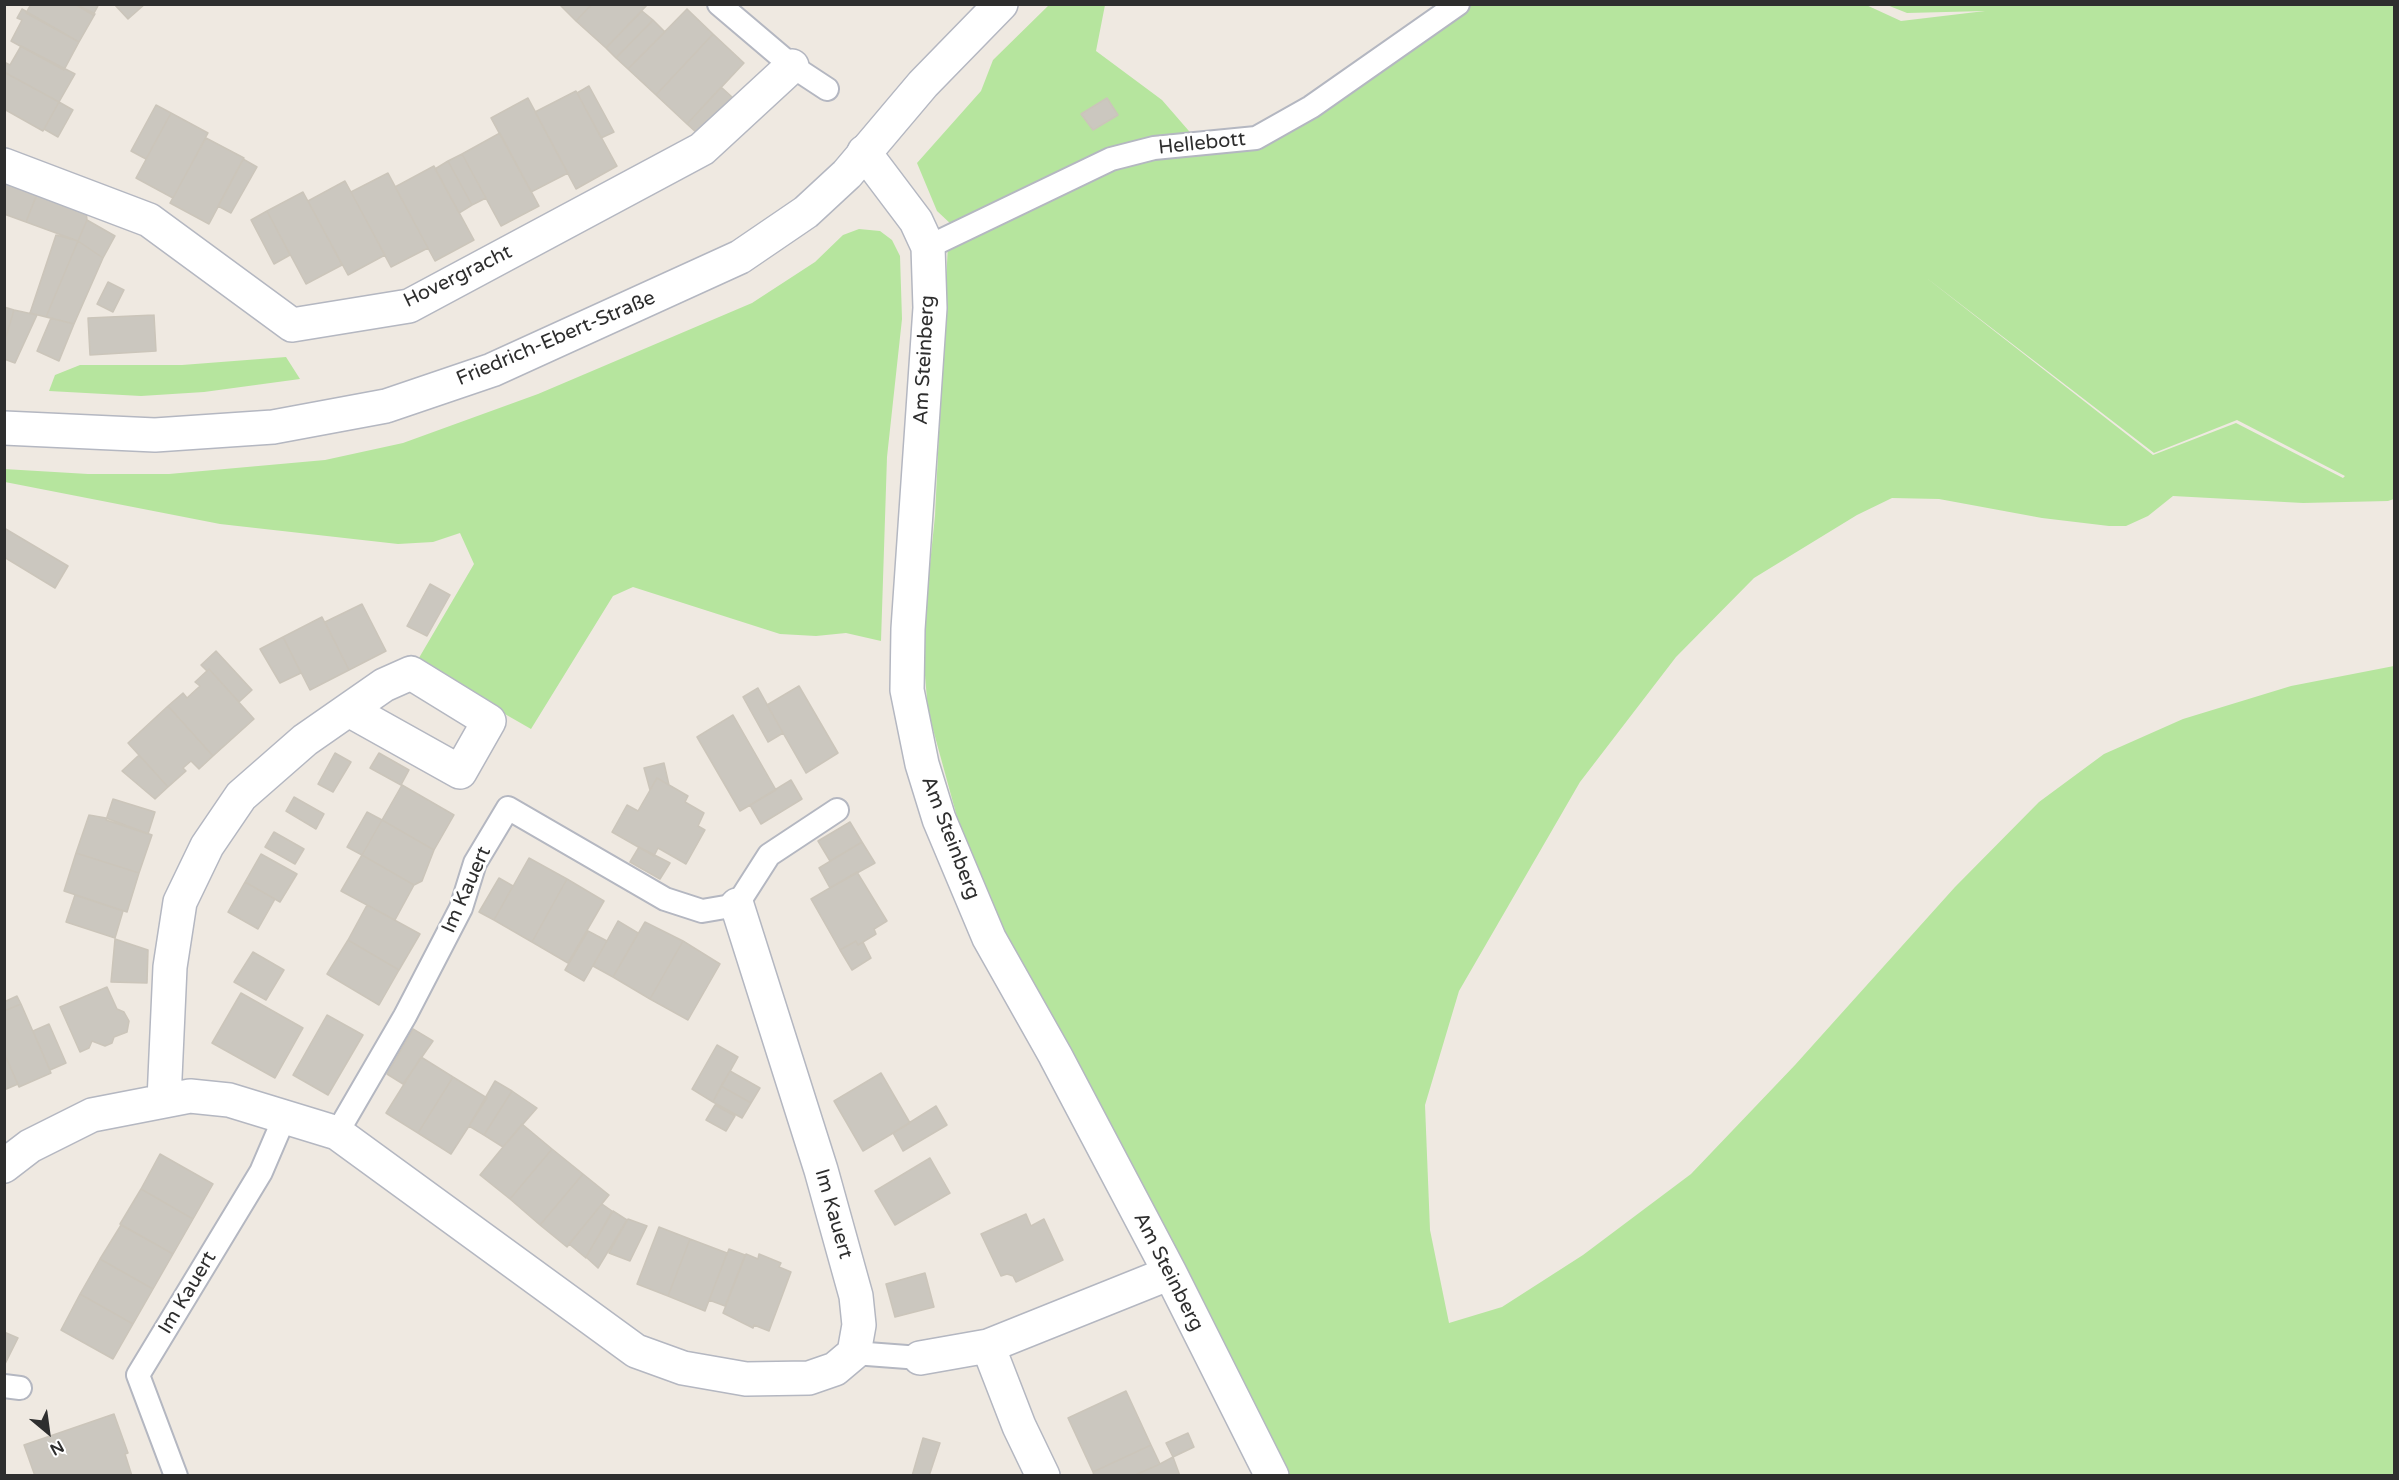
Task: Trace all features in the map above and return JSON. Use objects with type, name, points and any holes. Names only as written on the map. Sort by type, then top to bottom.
[{"type":"street","name":"Friedrich-Ebert-Straße","points":[[4,428],[155,435],[273,427],[386,406],[492,370],[740,257],[806,212],[847,174],[923,84],[1001,4]]},
{"type":"street","name":"Hovergracht","points":[[4,165],[149,220],[292,325],[410,306],[702,149],[792,66]]},
{"type":"street","name":"Am Steinberg","points":[[864,152],[916,220],[928,247],[929,317],[908,629],[907,690],[922,764],[939,819],[989,938],[1055,1054],[1170,1273],[1272,1476]]},
{"type":"street","points":[[164,1100],[170,967],[180,902],[207,846],[241,796],[305,740],[349,710]]},
{"type":"street","name":"Im Kauert","points":[[737,905],[821,1170],[856,1296],[859,1325],[854,1353]]},
{"type":"street","points":[[4,1166],[30,1146],[92,1115],[190,1096],[229,1100],[337,1133],[636,1351],[683,1368],[746,1379],[809,1378],[835,1369],[854,1353]]},
{"type":"street","points":[[920,1358],[988,1346],[1170,1273]]},
{"type":"street","points":[[988,1346],[1019,1426],[1042,1476]]},
{"type":"lane","points":[[719,4],[792,66],[827,89]]},
{"type":"lane","name":"Hellebott","points":[[928,247],[1111,159],[1154,148],[1256,138],[1311,106],[1458,4]]},
{"type":"lane","name":"Im Kauert","points":[[337,1133],[410,1006],[461,908],[475,863],[508,808],[664,899],[702,911],[737,905]]},
{"type":"lane","points":[[737,905],[769,855],[837,810]]},
{"type":"lane","name":"Im Kauert","points":[[176,1476],[138,1375],[261,1172],[285,1116]]},
{"type":"lane","points":[[854,1353],[920,1358]]},
{"type":"green space","points":[[1864,4],[1901,21],[1985,11],[1907,13],[1887,5],[2394,5],[2394,499],[2303,503],[2173,496],[2148,516],[2126,526],[2109,526],[2042,518],[1939,499],[1892,498],[1857,515],[1754,578],[1676,657],[1580,782],[1459,991],[1425,1105],[1430,1230],[1449,1323],[1502,1307],[1583,1255],[1691,1174],[1795,1065],[1955,887],[2039,802],[2104,754],[2183,719],[2291,686],[2394,666],[2394,1475],[1283,1475],[1001,926],[957,817],[928,711],[922,640],[935,516],[948,243],[1109,164],[1237,145],[1465,5]],"holes":[[[1924,276],[2154,453],[2237,420],[2345,476],[2343,478],[2236,423],[2153,455]]]},
{"type":"green space","points":[[1049,5],[1105,5],[1096,51],[1162,100],[1195,138],[952,225],[937,211],[917,163],[981,91],[993,60]]},
{"type":"green space","points":[[859,229],[880,231],[892,240],[900,256],[902,319],[887,457],[881,641],[846,633],[816,636],[780,634],[633,587],[613,596],[531,729],[416,663],[474,564],[460,533],[433,542],[398,544],[220,524],[5,482],[4,469],[88,474],[169,474],[325,460],[403,443],[538,394],[752,303],[815,262],[843,235]]},
{"type":"green space","points":[[286,357],[300,379],[204,392],[141,396],[49,391],[55,375],[80,365],[182,365]]},
{"type":"building","points":[[31,4],[75,4],[95,14],[79,42],[26,13]]},
{"type":"building","points":[[75,4],[99,4],[93,15]]},
{"type":"building","points":[[114,4],[145,4],[128,19]]},
{"type":"building","points":[[559,4],[592,4],[576,21]]},
{"type":"building","points":[[592,4],[648,4],[606,48],[576,21]]},
{"type":"building","points":[[22,9],[79,42],[64,70],[11,41],[22,20],[17,18]]},
{"type":"building","points":[[687,9],[713,34],[656,95],[628,69]]},
{"type":"building","points":[[642,11],[653,20],[616,58],[606,48]]},
{"type":"building","points":[[653,20],[665,32],[628,69],[616,58]]},
{"type":"building","points":[[713,34],[744,63],[687,124],[656,95]]},
{"type":"building","points":[[21,46],[75,74],[59,102],[4,72],[6,63],[10,65]]},
{"type":"building","points":[[4,72],[59,102],[43,131],[4,109]]},
{"type":"building","points":[[589,86],[614,132],[601,138],[577,93]]},
{"type":"building","points":[[721,87],[732,97],[698,134],[687,124]]},
{"type":"building","points":[[576,91],[617,166],[576,189],[535,112]]},
{"type":"building","points":[[528,98],[568,173],[531,192],[491,118]]},
{"type":"building","points":[[1107,98],[1118,115],[1093,130],[1081,114]]},
{"type":"building","points":[[59,102],[73,110],[58,137],[44,129]]},
{"type":"building","points":[[156,105],[171,113],[146,159],[131,151]]},
{"type":"building","points":[[171,113],[208,133],[173,198],[136,178]]},
{"type":"building","points":[[500,133],[539,206],[501,226],[462,154]]},
{"type":"building","points":[[206,138],[244,158],[209,224],[170,203]]},
{"type":"building","points":[[462,154],[486,198],[472,205],[448,161]]},
{"type":"building","points":[[243,159],[257,167],[231,213],[218,206]]},
{"type":"building","points":[[448,161],[472,205],[459,213],[435,169]]},
{"type":"building","points":[[434,166],[474,240],[435,261],[395,187]]},
{"type":"building","points":[[388,173],[428,248],[391,267],[351,192]]},
{"type":"building","points":[[4,178],[38,191],[26,222],[4,214]]},
{"type":"building","points":[[345,181],[385,255],[348,275],[308,201]]},
{"type":"building","points":[[38,192],[86,210],[87,220],[78,241],[26,222]]},
{"type":"building","points":[[303,192],[342,265],[306,284],[267,211]]},
{"type":"building","points":[[267,211],[290,255],[274,264],[251,220]]},
{"type":"building","points":[[87,220],[115,236],[103,258],[78,241]]},
{"type":"building","points":[[56,235],[78,241],[46,317],[30,313]]},
{"type":"building","points":[[78,241],[103,258],[74,324],[46,317]]},
{"type":"building","points":[[108,282],[124,290],[113,312],[97,304]]},
{"type":"building","points":[[4,307],[14,310],[4,343]]},
{"type":"building","points":[[14,310],[37,315],[15,363],[4,359],[4,343]]},
{"type":"building","points":[[154,315],[156,351],[90,355],[88,318]]},
{"type":"building","points":[[51,318],[74,324],[59,361],[37,351]]},
{"type":"building","points":[[4,528],[68,566],[55,588],[4,557]]},
{"type":"building","points":[[430,584],[450,595],[427,636],[407,626]]},
{"type":"building","points":[[362,604],[386,651],[349,670],[325,622]]},
{"type":"building","points":[[322,617],[349,670],[310,690],[283,637]]},
{"type":"building","points":[[283,637],[301,673],[280,683],[260,649]]},
{"type":"building","points":[[216,651],[252,690],[239,702],[209,669],[207,671],[201,665]]},
{"type":"building","points":[[209,669],[254,719],[213,756],[168,706],[183,693],[187,698],[200,686],[195,682]]},
{"type":"building","points":[[799,686],[838,753],[806,773],[767,705]]},
{"type":"building","points":[[758,688],[783,733],[768,742],[743,697]]},
{"type":"building","points":[[168,706],[213,756],[199,769],[191,761],[183,768],[186,771],[168,787],[128,743]]},
{"type":"building","points":[[733,715],[776,790],[740,811],[697,737]]},
{"type":"building","points":[[335,753],[351,762],[333,792],[318,784]]},
{"type":"building","points":[[379,753],[409,770],[401,785],[370,768]]},
{"type":"building","points":[[139,755],[168,787],[155,799],[122,771]]},
{"type":"building","points":[[664,763],[669,785],[657,778],[650,790],[644,768]]},
{"type":"building","points":[[657,778],[688,796],[685,802],[704,813],[698,826],[705,830],[686,864],[658,848],[654,856],[612,832],[627,805],[638,811]]},
{"type":"building","points":[[791,780],[802,799],[761,824],[750,805]]},
{"type":"building","points":[[402,785],[454,815],[434,850],[382,820]]},
{"type":"building","points":[[294,797],[324,814],[316,829],[286,811]]},
{"type":"building","points":[[113,799],[155,812],[148,834],[106,820]]},
{"type":"building","points":[[367,812],[382,820],[362,855],[347,847]]},
{"type":"building","points":[[89,815],[106,818],[152,835],[139,873],[76,853]]},
{"type":"building","points":[[382,820],[434,850],[422,881],[414,885],[362,855]]},
{"type":"building","points":[[850,822],[862,842],[830,861],[818,841]]},
{"type":"building","points":[[274,832],[304,849],[295,864],[265,847]]},
{"type":"building","points":[[862,842],[875,863],[830,888],[819,868]]},
{"type":"building","points":[[639,847],[670,863],[660,879],[630,862]]},
{"type":"building","points":[[76,853],[139,873],[127,912],[64,891]]},
{"type":"building","points":[[261,854],[297,874],[280,902],[245,882]]},
{"type":"building","points":[[362,855],[414,885],[395,920],[341,891]]},
{"type":"building","points":[[529,858],[567,879],[532,942],[494,920]]},
{"type":"building","points":[[857,872],[887,921],[874,929],[876,934],[858,945],[856,941],[840,950],[811,899]]},
{"type":"building","points":[[499,878],[513,886],[494,920],[479,912]]},
{"type":"building","points":[[567,879],[604,901],[568,963],[532,942]]},
{"type":"building","points":[[245,882],[275,899],[258,929],[228,912]]},
{"type":"building","points":[[75,895],[123,911],[115,938],[66,922]]},
{"type":"building","points":[[367,905],[420,934],[399,970],[348,940]]},
{"type":"building","points":[[618,921],[638,933],[613,977],[593,966]]},
{"type":"building","points":[[645,922],[683,941],[650,999],[613,977]]},
{"type":"building","points":[[588,931],[607,941],[584,981],[565,970]]},
{"type":"building","points":[[115,939],[148,950],[147,983],[111,982]]},
{"type":"building","points":[[348,940],[399,970],[379,1005],[327,974]]},
{"type":"building","points":[[683,941],[720,964],[688,1020],[650,999]]},
{"type":"building","points":[[856,941],[858,945],[863,942],[871,958],[852,970],[840,950]]},
{"type":"building","points":[[253,952],[284,970],[266,1000],[234,982]]},
{"type":"building","points":[[107,987],[117,1009],[124,1012],[129,1021],[127,1032],[114,1037],[112,1043],[105,1046],[92,1041],[89,1048],[80,1052],[60,1007]]},
{"type":"building","points":[[241,993],[303,1028],[275,1078],[212,1043]]},
{"type":"building","points":[[17,996],[21,1004],[4,1011],[4,1002]]},
{"type":"building","points":[[21,1004],[51,1073],[19,1087],[4,1053],[4,1011]]},
{"type":"building","points":[[327,1015],[363,1035],[328,1095],[293,1075]]},
{"type":"building","points":[[49,1024],[66,1063],[50,1070],[33,1031]]},
{"type":"building","points":[[413,1029],[433,1041],[403,1084],[387,1074]]},
{"type":"building","points":[[717,1045],[738,1057],[713,1102],[692,1089]]},
{"type":"building","points":[[4,1053],[18,1084],[4,1090]]},
{"type":"building","points":[[421,1057],[453,1077],[418,1133],[386,1113]]},
{"type":"building","points":[[730,1071],[760,1088],[751,1103],[721,1086]]},
{"type":"building","points":[[881,1073],[910,1123],[863,1151],[834,1101]]},
{"type":"building","points":[[453,1077],[487,1098],[451,1154],[418,1133]]},
{"type":"building","points":[[495,1081],[512,1091],[484,1135],[469,1126]]},
{"type":"building","points":[[721,1086],[751,1103],[742,1118],[713,1102]]},
{"type":"building","points":[[512,1091],[537,1108],[503,1147],[484,1135]]},
{"type":"building","points":[[715,1105],[735,1116],[726,1131],[706,1120]]},
{"type":"building","points":[[936,1106],[947,1125],[903,1151],[893,1133]]},
{"type":"building","points":[[522,1124],[552,1149],[510,1199],[480,1175]]},
{"type":"building","points":[[552,1149],[583,1174],[540,1225],[510,1199]]},
{"type":"building","points":[[160,1154],[213,1184],[193,1219],[141,1189]]},
{"type":"building","points":[[930,1158],[950,1193],[895,1225],[875,1191]]},
{"type":"building","points":[[583,1174],[609,1195],[567,1247],[540,1225]]},
{"type":"building","points":[[141,1189],[193,1219],[173,1254],[120,1224]]},
{"type":"building","points":[[602,1204],[612,1211],[586,1258],[569,1244]]},
{"type":"building","points":[[613,1211],[627,1220],[598,1268],[586,1257]]},
{"type":"building","points":[[1026,1214],[1031,1226],[1044,1219],[1063,1260],[1016,1282],[1013,1276],[1007,1274],[1001,1276],[981,1234]]},
{"type":"building","points":[[628,1219],[647,1226],[630,1261],[609,1253]]},
{"type":"building","points":[[121,1225],[173,1254],[153,1289],[100,1259]]},
{"type":"building","points":[[659,1227],[690,1239],[668,1296],[637,1284]]},
{"type":"building","points":[[690,1239],[727,1253],[705,1311],[668,1296]]},
{"type":"building","points":[[729,1249],[745,1255],[725,1306],[709,1300]]},
{"type":"building","points":[[746,1254],[758,1259],[759,1254],[781,1263],[779,1267],[791,1272],[769,1331],[754,1325],[753,1328],[723,1313]]},
{"type":"building","points":[[100,1259],[153,1289],[133,1324],[80,1294]]},
{"type":"building","points":[[925,1273],[934,1307],[895,1317],[886,1284]]},
{"type":"building","points":[[80,1294],[133,1324],[113,1359],[61,1330]]},
{"type":"building","points":[[4,1332],[18,1338],[4,1366]]},
{"type":"building","points":[[1126,1391],[1151,1445],[1093,1472],[1068,1418]]},
{"type":"building","points":[[114,1414],[128,1453],[125,1454],[132,1476],[35,1476],[24,1445]]},
{"type":"building","points":[[1188,1433],[1194,1447],[1173,1457],[1166,1443]]},
{"type":"building","points":[[923,1438],[940,1443],[929,1476],[912,1476]]},
{"type":"building","points":[[1151,1445],[1160,1464],[1133,1476],[1094,1476],[1093,1472]]},
{"type":"building","points":[[1173,1457],[1180,1476],[1133,1476],[1160,1464]]}]
